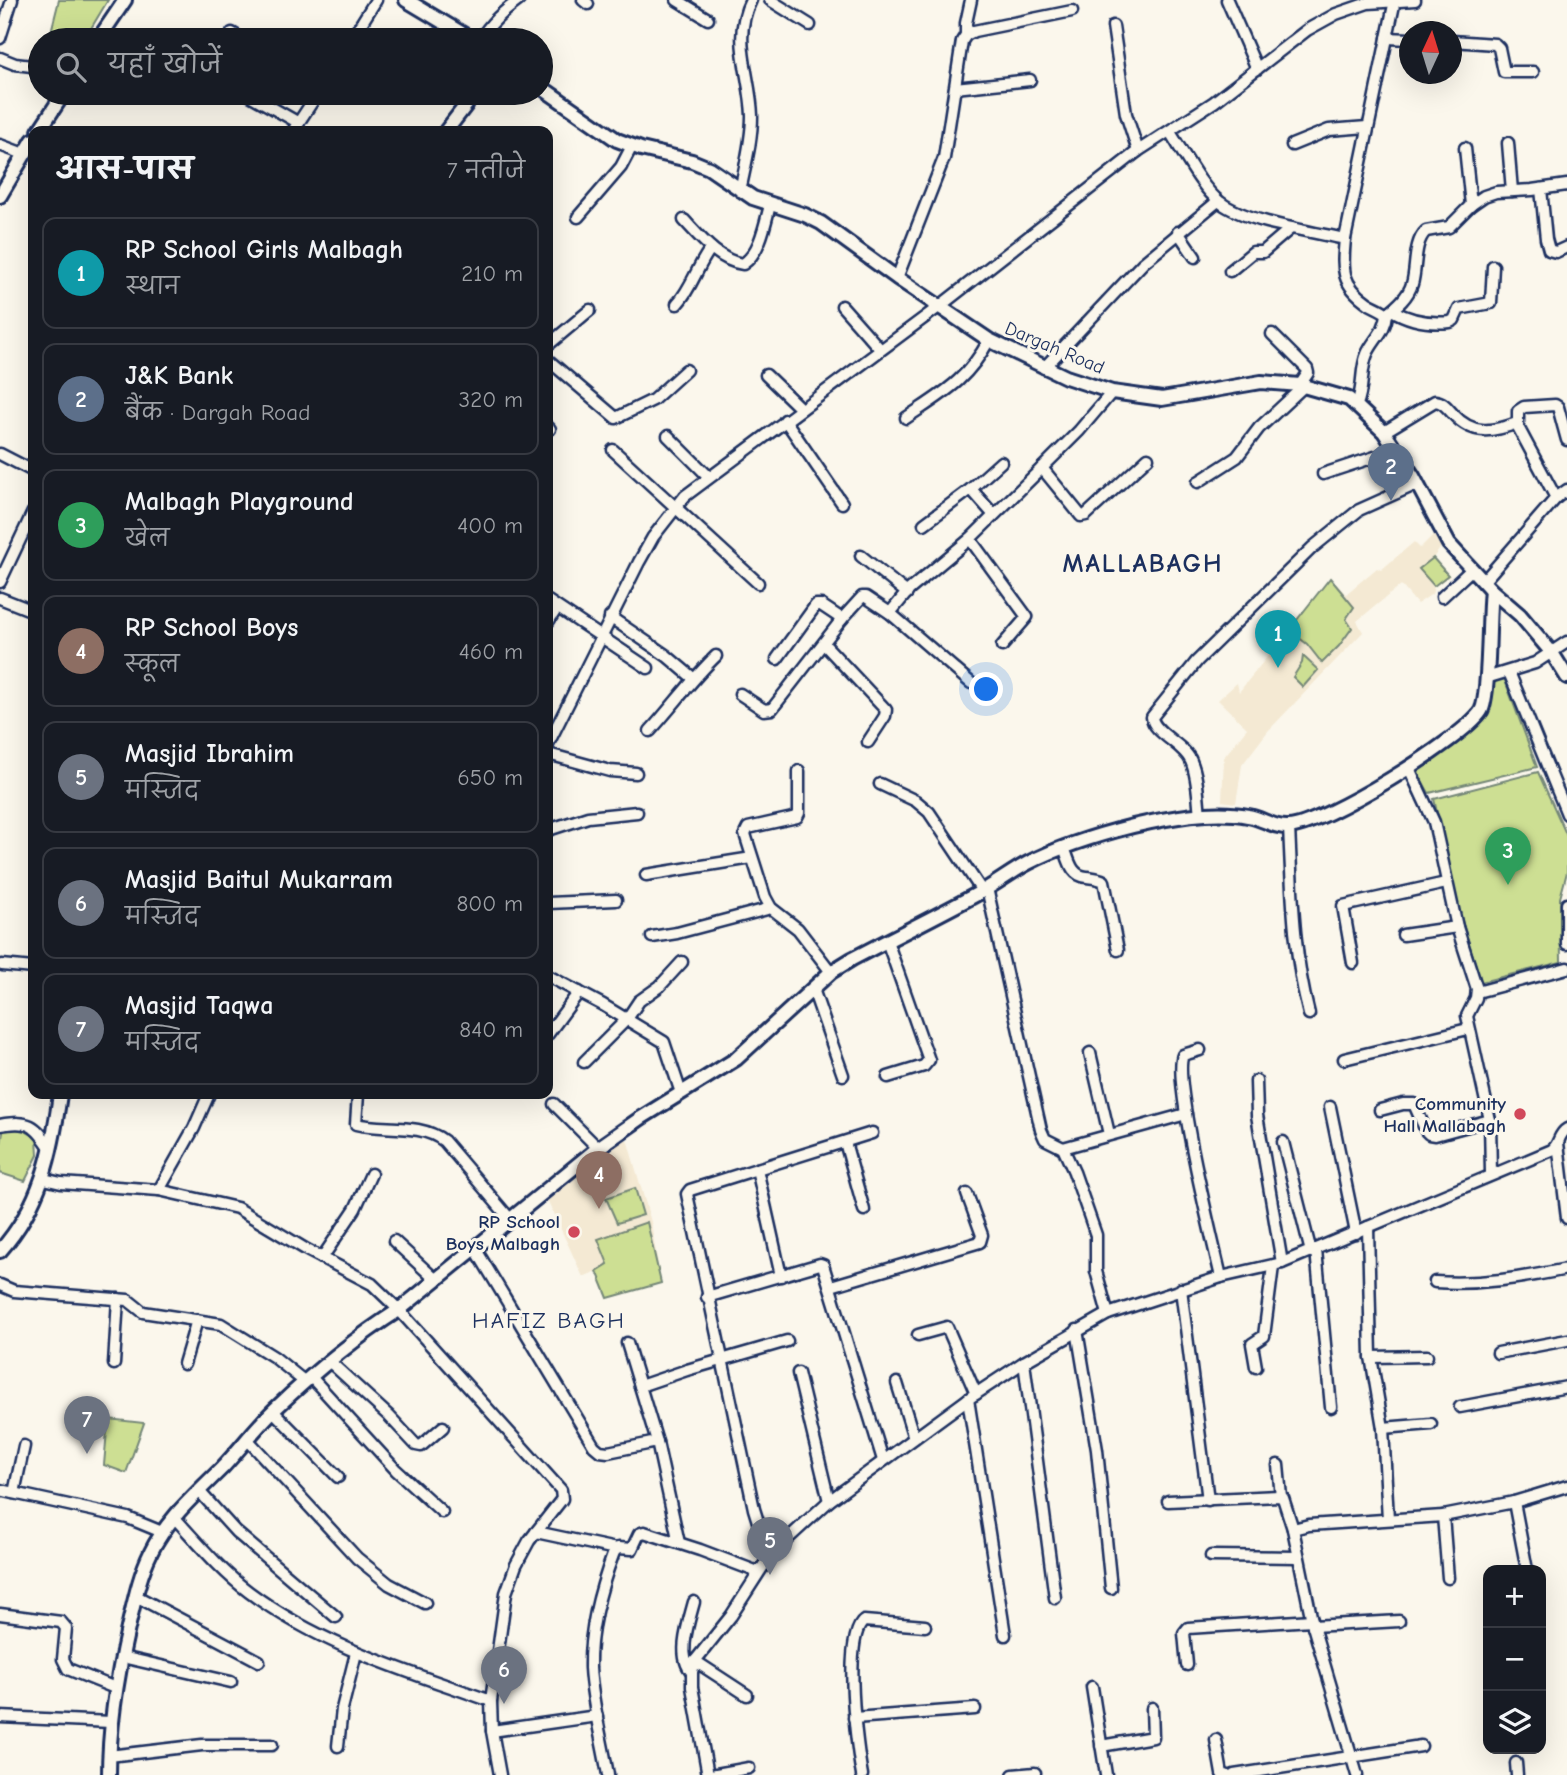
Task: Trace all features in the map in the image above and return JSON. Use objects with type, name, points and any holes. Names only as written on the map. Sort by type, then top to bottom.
[{"type":"street","points":[[0,37],[12,0]]},
{"type":"street","points":[[106,28],[125,0]]},
{"type":"street","points":[[358,28],[376,0]]},
{"type":"street","points":[[406,0],[453,28]]},
{"type":"street","points":[[487,28],[519,0]]},
{"type":"street","points":[[677,0],[708,19]]},
{"type":"street","points":[[740,191],[751,131],[751,105],[741,47],[742,26],[751,0]]},
{"type":"street","points":[[770,0],[810,26]]},
{"type":"street","points":[[897,278],[944,158],[971,0]]},
{"type":"street","points":[[1227,0],[1257,69]]},
{"type":"street","points":[[553,734],[653,537],[685,496],[940,306],[1138,151],[1214,102],[1307,30],[1336,14],[1368,3],[1415,0]]},
{"type":"street","points":[[1395,1],[1345,239],[1343,261],[1346,282],[1355,293],[1389,312],[1419,321],[1450,322],[1454,320],[1459,309],[1491,303],[1493,266]]},
{"type":"street","points":[[966,34],[1072,11]]},
{"type":"street","points":[[1113,26],[1121,91],[1138,151]]},
{"type":"street","points":[[1387,38],[1399,39]]},
{"type":"street","points":[[1462,42],[1495,44],[1499,48],[1504,72],[1533,72]]},
{"type":"street","points":[[0,58],[28,66]]},
{"type":"street","points":[[955,88],[1030,80]]},
{"type":"street","name":"Dargah Road","points":[[553,95],[606,133],[632,146],[700,164],[740,191],[769,205],[786,208],[821,223],[989,340],[1044,368],[1112,392],[1162,398],[1261,382],[1302,386],[1340,396],[1357,404],[1384,432],[1396,450],[1444,535],[1487,586],[1521,615],[1552,653],[1567,677]]},
{"type":"street","points":[[42,126],[56,105]]},
{"type":"street","points":[[264,105],[295,126]]},
{"type":"street","points":[[297,126],[310,105]]},
{"type":"street","points":[[450,126],[466,105]]},
{"type":"street","points":[[1292,145],[1329,130],[1367,127]]},
{"type":"street","points":[[1170,132],[1205,186],[1229,208],[1292,228],[1345,239]]},
{"type":"street","points":[[1508,143],[1512,191]]},
{"type":"street","points":[[0,145],[24,154]]},
{"type":"street","points":[[578,217],[621,167],[632,146]]},
{"type":"street","points":[[0,195],[28,148]]},
{"type":"street","points":[[1465,148],[1471,205]]},
{"type":"street","points":[[1357,404],[1361,395],[1366,358],[1383,329],[1389,312],[1408,293],[1412,284],[1422,234],[1449,227],[1484,196],[1567,185]]},
{"type":"street","points":[[1541,189],[1549,250],[1556,252],[1567,247]]},
{"type":"street","points":[[1044,368],[1111,295],[1178,232],[1219,201]]},
{"type":"street","points":[[684,220],[711,248],[734,262],[743,264],[748,261],[764,229],[769,205]]},
{"type":"street","points":[[1230,271],[1253,252],[1263,252],[1292,228]]},
{"type":"street","points":[[1178,232],[1195,257]]},
{"type":"street","points":[[677,304],[686,295],[700,261],[711,248]]},
{"type":"street","points":[[842,306],[880,349]]},
{"type":"street","points":[[553,341],[590,310]]},
{"type":"street","points":[[1198,482],[1237,457],[1259,428],[1302,386],[1307,369],[1272,334]]},
{"type":"street","points":[[906,418],[970,372],[989,340]]},
{"type":"street","points":[[553,364],[615,418],[653,400],[686,370]]},
{"type":"street","points":[[766,374],[800,408]]},
{"type":"street","points":[[890,613],[907,593],[970,539],[1042,468],[1079,431],[1112,392]]},
{"type":"street","points":[[1384,432],[1435,401],[1441,402],[1461,421],[1481,431],[1496,430],[1517,423]]},
{"type":"street","points":[[109,1775],[115,1688],[136,1596],[150,1554],[174,1517],[273,1411],[329,1361],[400,1310],[598,1148],[736,1059],[831,972],[852,959],[984,890],[1025,864],[1064,847],[1133,826],[1230,813],[1289,827],[1333,813],[1409,768],[1469,723],[1481,710],[1486,678],[1487,586],[1564,493],[1517,423],[1520,407],[1558,407],[1567,440]]},
{"type":"street","points":[[785,420],[842,503]]},
{"type":"street","points":[[668,436],[709,477]]},
{"type":"street","points":[[612,450],[758,583]]},
{"type":"street","points":[[1323,474],[1396,450]]},
{"type":"street","points":[[0,454],[28,468]]},
{"type":"street","points":[[1042,468],[1082,516],[1148,458]]},
{"type":"street","points":[[923,524],[971,489],[1001,462]]},
{"type":"street","points":[[1200,815],[1191,760],[1184,750],[1153,725],[1152,717],[1197,661],[1312,548],[1359,510],[1417,484]]},
{"type":"street","points":[[971,489],[993,514]]},
{"type":"street","points":[[0,581],[28,522]]},
{"type":"street","points":[[970,539],[1027,617],[1002,646]]},
{"type":"street","points":[[861,556],[907,593]]},
{"type":"street","points":[[1442,597],[1472,569]]},
{"type":"street","points":[[740,694],[769,711],[862,597],[890,613],[971,683]]},
{"type":"street","points":[[0,598],[28,609]]},
{"type":"street","points":[[553,605],[648,668]]},
{"type":"street","points":[[777,659],[816,606],[821,605],[842,620]]},
{"type":"street","points":[[553,613],[556,608]]},
{"type":"street","points":[[610,617],[667,656],[693,678]]},
{"type":"street","points":[[1486,678],[1535,663],[1567,642]]},
{"type":"street","points":[[824,643],[886,710],[886,716],[868,742]]},
{"type":"street","points":[[650,731],[678,701],[693,678],[716,656]]},
{"type":"street","points":[[1509,672],[1567,814]]},
{"type":"street","points":[[553,755],[610,771],[636,773]]},
{"type":"street","points":[[1409,768],[1434,822],[1457,927],[1477,992],[1468,1012],[1468,1029],[1490,1120],[1491,1174]]},
{"type":"street","points":[[799,771],[799,815],[794,819],[748,828],[745,834],[771,908],[798,929],[831,972]]},
{"type":"street","points":[[880,784],[916,801],[929,812],[984,890],[1043,1136],[1063,1148],[1074,1172],[1093,1226],[1097,1244],[1096,1270],[1108,1314]]},
{"type":"street","points":[[553,828],[588,817],[637,812]]},
{"type":"street","points":[[1289,827],[1296,947],[1300,980],[1309,1014]]},
{"type":"street","points":[[1064,847],[1076,874],[1104,881],[1118,950]]},
{"type":"street","points":[[646,875],[752,858]]},
{"type":"street","points":[[1353,963],[1343,906],[1447,883]]},
{"type":"street","points":[[553,904],[615,900]]},
{"type":"street","points":[[1567,904],[1567,944]]},
{"type":"street","points":[[652,937],[771,908]]},
{"type":"street","points":[[1403,936],[1457,927]]},
{"type":"street","points":[[887,941],[929,1060],[924,1066],[888,1077]]},
{"type":"street","points":[[584,1062],[628,1019],[639,1001],[660,986],[682,962]]},
{"type":"street","points":[[2,965],[28,968]]},
{"type":"street","points":[[1477,992],[1567,968]]},
{"type":"street","points":[[553,979],[628,1019],[664,1042],[681,1093]]},
{"type":"street","points":[[813,989],[843,1074]]},
{"type":"street","points":[[553,1027],[579,992]]},
{"type":"street","points":[[1344,1059],[1468,1029]]},
{"type":"street","points":[[1200,1050],[1182,1055],[1180,1060],[1186,1114],[1221,1277]]},
{"type":"street","points":[[1090,1053],[1109,1134]]},
{"type":"street","points":[[1256,1081],[1257,1115],[1278,1264],[1264,1336],[1252,1344],[1256,1367]]},
{"type":"street","points":[[0,1251],[15,1233],[44,1180],[59,1099]]},
{"type":"street","points":[[159,1190],[194,1129],[207,1099]]},
{"type":"street","points":[[358,1099],[356,1124],[411,1129],[436,1135],[444,1140],[510,1219]]},
{"type":"street","points":[[554,1104],[598,1148]]},
{"type":"street","points":[[1380,1110],[1414,1104],[1426,1131],[1435,1135],[1490,1120]]},
{"type":"street","points":[[1330,1107],[1356,1233]]},
{"type":"street","points":[[1063,1148],[1186,1114]]},
{"type":"street","points":[[0,1125],[14,1122],[27,1124],[42,1134],[51,1149]]},
{"type":"street","points":[[749,1768],[710,1775],[692,1687],[695,1661],[731,1616],[769,1557],[829,1501],[972,1396],[1077,1330],[1108,1314],[1181,1289],[1278,1264],[1313,1251],[1552,1150],[1567,1129]]},
{"type":"street","points":[[769,1557],[754,1509],[687,1194],[690,1190],[872,1133]]},
{"type":"street","points":[[845,1142],[864,1210]]},
{"type":"street","points":[[1283,1142],[1313,1251],[1331,1406]]},
{"type":"street","points":[[1558,1143],[1567,1218]]},
{"type":"street","points":[[757,1169],[781,1276]]},
{"type":"street","points":[[322,1258],[355,1209],[371,1174]]},
{"type":"street","points":[[44,1180],[159,1190],[219,1202],[237,1208],[372,1284],[400,1310],[561,1490],[562,1499],[536,1532],[516,1565],[506,1593],[491,1701],[492,1731],[500,1775]]},
{"type":"street","points":[[831,1286],[980,1242],[982,1235],[967,1194]]},
{"type":"street","points":[[1368,1227],[1371,1357],[1382,1428],[1388,1519]]},
{"type":"street","points":[[394,1241],[436,1280]]},
{"type":"street","points":[[475,1248],[594,1446],[600,1451],[608,1452],[657,1442]]},
{"type":"street","points":[[707,1297],[820,1265],[825,1268],[883,1461]]},
{"type":"street","points":[[1435,1282],[1493,1282],[1567,1269]]},
{"type":"street","points":[[0,1285],[14,1291],[118,1299],[133,1303],[143,1312],[221,1324],[308,1379],[396,1470],[442,1512]]},
{"type":"street","points":[[1181,1289],[1208,1500]]},
{"type":"street","points":[[114,1364],[118,1299]]},
{"type":"street","points":[[184,1364],[197,1320]]},
{"type":"street","points":[[918,1335],[947,1327],[972,1396],[1005,1635]]},
{"type":"street","points":[[1077,1330],[1097,1450],[1111,1588]]},
{"type":"street","points":[[1498,1353],[1567,1339]]},
{"type":"street","points":[[640,1386],[787,1341]]},
{"type":"street","points":[[627,1343],[657,1442],[680,1543]]},
{"type":"street","points":[[1371,1357],[1427,1356]]},
{"type":"street","points":[[329,1361],[389,1416],[416,1445],[421,1446],[443,1427]]},
{"type":"street","points":[[1024,1362],[1055,1598]]},
{"type":"street","points":[[798,1373],[829,1501]]},
{"type":"street","points":[[897,1383],[914,1438]]},
{"type":"street","points":[[1460,1407],[1567,1387]]},
{"type":"street","points":[[273,1411],[338,1477]]},
{"type":"street","points":[[1382,1428],[1431,1424]]},
{"type":"street","points":[[248,1440],[364,1564],[389,1584],[425,1603]]},
{"type":"street","points":[[14,1493],[24,1446]]},
{"type":"street","points":[[1278,1465],[1281,1497],[1293,1529],[1312,1623],[1357,1775]]},
{"type":"street","points":[[1293,1529],[1309,1525],[1443,1516],[1514,1502],[1567,1486]]},
{"type":"street","points":[[0,1490],[128,1518],[162,1532]]},
{"type":"street","points":[[199,1491],[236,1532],[336,1617]]},
{"type":"street","points":[[1168,1501],[1281,1497]]},
{"type":"street","points":[[1514,1502],[1526,1565]]},
{"type":"street","points":[[1443,1516],[1448,1578]]},
{"type":"street","points":[[174,1517],[248,1592],[300,1625],[356,1653],[491,1701]]},
{"type":"street","points":[[536,1532],[616,1549],[632,1549],[640,1532],[680,1543],[758,1572]]},
{"type":"street","points":[[608,1775],[590,1670],[592,1627],[607,1571],[616,1549]]},
{"type":"street","points":[[1211,1556],[1298,1557]]},
{"type":"street","points":[[136,1596],[259,1661]]},
{"type":"street","points":[[692,1672],[685,1662],[685,1645],[694,1602]]},
{"type":"street","points":[[0,1614],[61,1622],[66,1628],[63,1659],[68,1669],[115,1688]]},
{"type":"street","points":[[1187,1665],[1184,1633],[1188,1628],[1399,1621]]},
{"type":"street","points":[[862,1775],[854,1718],[854,1650],[860,1622],[925,1626]]},
{"type":"street","points":[[338,1746],[342,1709],[356,1653]]},
{"type":"street","points":[[122,1657],[232,1682]]},
{"type":"street","points":[[695,1661],[747,1695]]},
{"type":"street","points":[[1092,1687],[1106,1775]]},
{"type":"street","points":[[1101,1746],[1153,1737],[1152,1708]]},
{"type":"street","points":[[854,1718],[975,1709]]},
{"type":"street","points":[[492,1731],[597,1716]]},
{"type":"street","points":[[0,1717],[111,1722]]},
{"type":"street","points":[[1216,1740],[1223,1775]]},
{"type":"street","points":[[109,1756],[202,1745],[272,1745]]},
{"type":"street","points":[[1234,1775],[1421,1746]]},
{"type":"street","points":[[1516,1763],[1517,1775]]},
{"type":"street","points":[[1013,1775],[1035,1773]]},
{"type":"shaded area","points":[[1434,534],[1442,546],[1433,558],[1450,576],[1434,586],[1432,594],[1417,604],[1401,585],[1357,621],[1363,632],[1268,731],[1242,765],[1236,803],[1222,801],[1224,757],[1247,728],[1218,700],[1237,683],[1239,692],[1330,578],[1346,594],[1377,568],[1381,570],[1414,542],[1420,548]]},
{"type":"shaded area","points":[[627,1139],[651,1222],[661,1283],[608,1298],[597,1271],[583,1277],[545,1195],[588,1160]]},
{"type":"green space","points":[[59,0],[108,0],[91,28],[52,28]]},
{"type":"green space","points":[[1433,558],[1448,575],[1434,586],[1419,569]]},
{"type":"green space","points":[[1330,578],[1354,607],[1346,619],[1352,628],[1322,663],[1307,644],[1289,630]]},
{"type":"green space","points":[[1303,656],[1318,670],[1303,687],[1293,677],[1302,663]]},
{"type":"green space","points":[[1504,678],[1537,767],[1429,793],[1415,768],[1475,724],[1491,681]]},
{"type":"green space","points":[[1538,772],[1567,836],[1567,872],[1560,898],[1561,962],[1481,982],[1459,911],[1434,799]]},
{"type":"green space","points":[[4,1127],[25,1131],[37,1138],[38,1155],[25,1181],[0,1173]]},
{"type":"green space","points":[[635,1188],[643,1215],[617,1223],[606,1198]]},
{"type":"green space","points":[[647,1222],[661,1283],[608,1298],[597,1271],[608,1264],[598,1239]]},
{"type":"green space","points":[[108,1419],[144,1423],[126,1473],[104,1465]]},
{"type":"place","name":"J&K Bank","points":[[1391,501]]},
{"type":"place","name":"RP School Girls Malbagh","points":[[1278,668]]},
{"type":"place","name":"Malbagh Playground","points":[[1508,885]]},
{"type":"place","name":"Community Hall Mallabagh","points":[[1520,1114]]},
{"type":"place","name":"RP School Boys","points":[[599,1209]]},
{"type":"place","name":"RP School Boys Malbagh","points":[[574,1232]]},
{"type":"place","name":"Masjid Taqwa","points":[[87,1454]]},
{"type":"place","name":"Masjid Ibrahim","points":[[770,1575]]},
{"type":"place","name":"Masjid Baitul Mukarram","points":[[504,1704]]},
{"type":"district","name":"MALLABAGH","points":[[1143,563]]},
{"type":"district","name":"HAFIZ BAGH","points":[[549,1320]]}]
